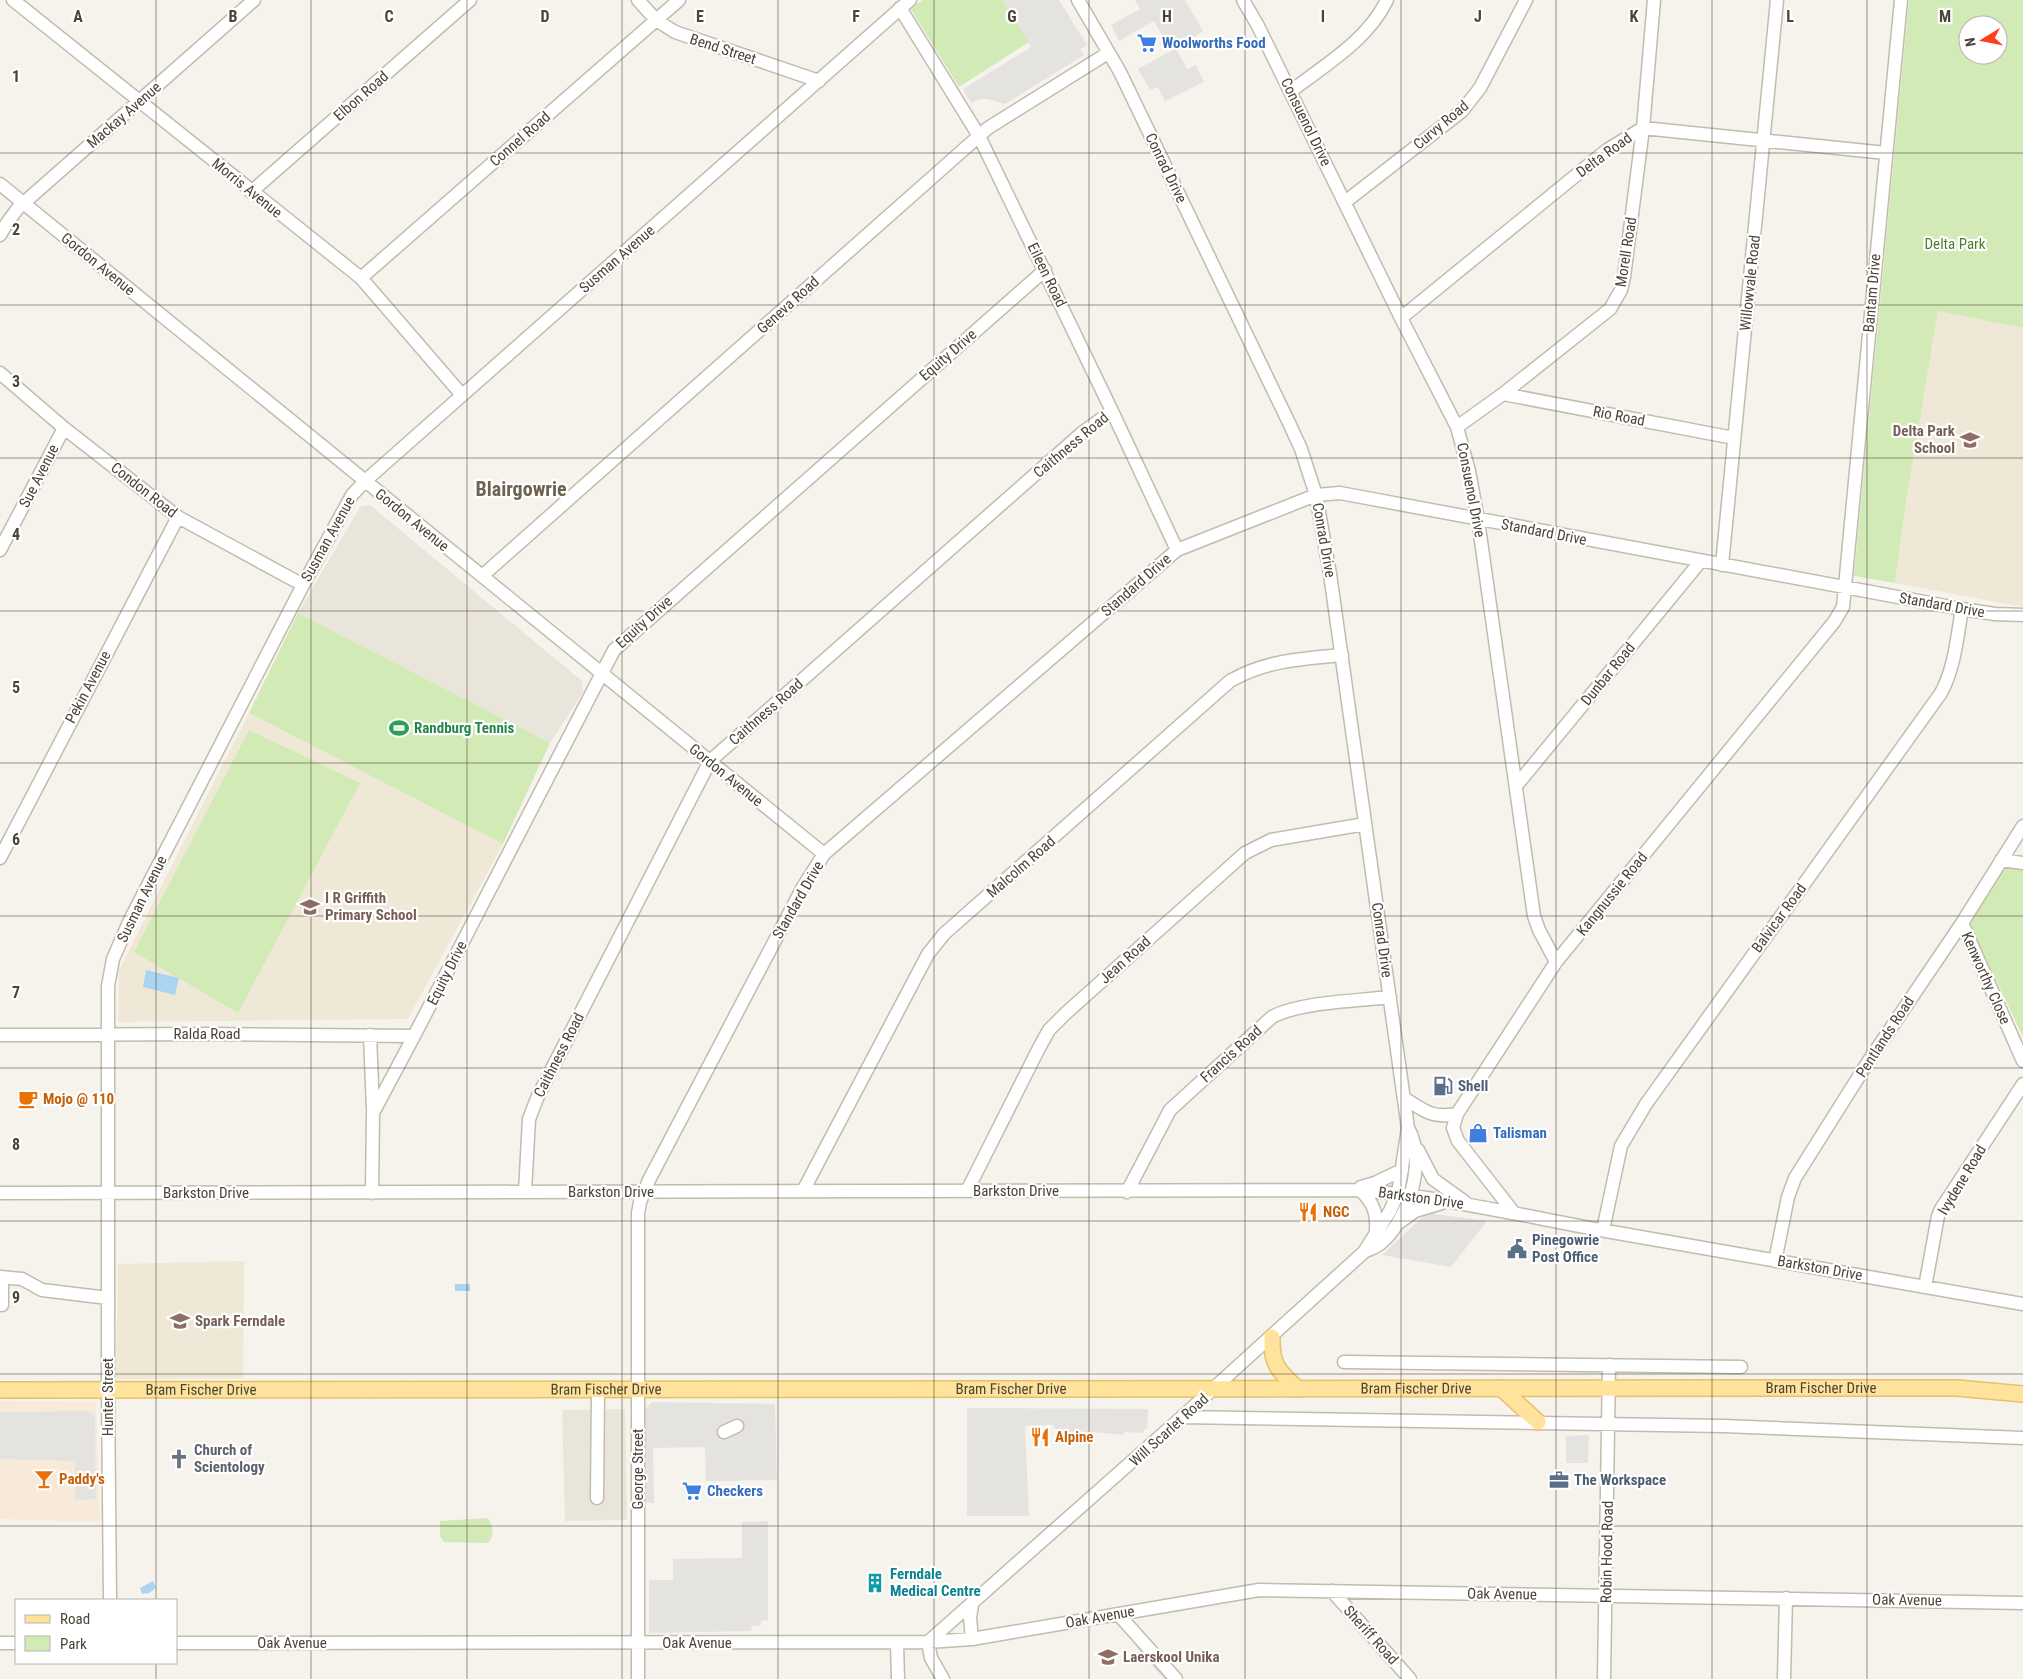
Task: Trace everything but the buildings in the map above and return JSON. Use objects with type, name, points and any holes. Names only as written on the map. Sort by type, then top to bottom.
[{"type":"main road","points":[[1272,1337],[1275,1364],[1279,1371],[1298,1389]]},
{"type":"main road","points":[[1501,1388],[1538,1422]]},
{"type":"main road","name":"Bram Fischer Drive","points":[[0,1390],[1957,1388],[2023,1394]]},
{"type":"street","name":"Mackay Avenue","points":[[0,235],[13,213],[254,0]]},
{"type":"street","name":"Elbon Road","points":[[251,192],[470,0]]},
{"type":"street","name":"Bend Street","points":[[638,0],[665,28],[819,81]]},
{"type":"street","name":"Connel Road","points":[[361,278],[680,0]]},
{"type":"street","name":"Conrad Drive","points":[[1078,0],[1108,52],[1146,126],[1290,425],[1301,449],[1316,495],[1342,655],[1408,1128],[1402,1170],[1404,1194]]},
{"type":"street","name":"Consuenol Drive","points":[[1243,0],[1291,91],[1401,318],[1457,427],[1469,471],[1478,520],[1534,916],[1556,962]]},
{"type":"street","points":[[1291,91],[1359,37],[1377,18],[1387,0]]},
{"type":"street","name":"Curvy Road","points":[[1345,202],[1462,111],[1480,88],[1526,0]]},
{"type":"street","name":"Morell Road","points":[[1457,427],[1503,394],[1610,309],[1615,301],[1624,277],[1643,128],[1654,0]]},
{"type":"street","name":"Willowvale Road","points":[[1722,565],[1777,0]]},
{"type":"street","name":"Bantam Drive","points":[[1844,586],[1901,0]]},
{"type":"street","name":"Morris Avenue","points":[[22,2],[251,192],[361,278],[462,395]]},
{"type":"street","name":"Susman Avenue","points":[[108,1193],[107,1035],[110,973],[119,944],[303,585],[352,495],[365,481],[905,4]]},
{"type":"street","name":"Eileen Road","points":[[905,4],[979,136],[1112,410],[1177,550]]},
{"type":"street","name":"Geneva Road","points":[[482,576],[979,136],[1014,111],[1108,52]]},
{"type":"street","name":"Delta Road","points":[[1401,318],[1607,150],[1643,128],[1764,142],[1886,153]]},
{"type":"street","name":"Gordon Avenue","points":[[0,184],[824,854]]},
{"type":"street","name":"Equity Drive","points":[[373,1112],[616,647],[1044,270]]},
{"type":"street","name":"Condon Road","points":[[0,373],[64,428],[178,517],[303,585]]},
{"type":"street","name":"Rio Road","points":[[1503,394],[1734,438]]},
{"type":"street","name":"Caithness Road","points":[[525,1192],[529,1119],[534,1103],[710,761],[1082,433],[1112,410]]},
{"type":"street","name":"Sue Avenue","points":[[0,550],[64,428]]},
{"type":"street","name":"Standard Drive","points":[[638,1260],[638,1213],[644,1192],[803,887],[824,854],[1177,550],[1316,495],[1340,494],[1700,562],[2020,618]]},
{"type":"street","name":"Pekin Avenue","points":[[0,858],[178,517]]},
{"type":"street","name":"Dunbar Road","points":[[1516,786],[1700,562]]},
{"type":"street","name":"Kangnussie Road","points":[[1457,1114],[1556,962],[1834,622],[1843,607],[1845,598],[1844,586]]},
{"type":"street","name":"Balvicar Road","points":[[1603,1230],[1618,1155],[1626,1136],[1646,1104],[1941,693],[1951,670],[1962,609]]},
{"type":"street","name":"Malcolm Road","points":[[804,1191],[928,954],[944,934],[1230,681],[1248,671],[1280,662],[1342,655]]},
{"type":"street","name":"Jean Road","points":[[966,1191],[1049,1030],[1066,1013],[1245,853],[1271,840],[1365,824]]},
{"type":"street","name":"Pentlands Road","points":[[1775,1261],[1788,1197],[1795,1178],[1873,1054],[1962,923],[2023,826]]},
{"type":"street","points":[[2001,860],[2023,862]]},
{"type":"street","name":"Kenworthy Close","points":[[1962,923],[2023,1060]]},
{"type":"street","name":"Francis Road","points":[[1127,1192],[1170,1110],[1272,1017],[1280,1013],[1308,1007],[1390,997]]},
{"type":"street","name":"Ralda Road","points":[[0,1035],[414,1036]]},
{"type":"street","name":"Equity Drive","points":[[370,1035],[373,1112],[372,1193]]},
{"type":"street","name":"Ivydene Road","points":[[1925,1286],[1937,1223],[1942,1209],[2023,1084]]},
{"type":"street","points":[[1404,1098],[1428,1114],[1445,1116],[1457,1114],[1453,1128],[1458,1141],[1514,1213]]},
{"type":"street","name":"Conrad Drive","points":[[1404,1194],[1415,1168],[1416,1145],[1408,1128]]},
{"type":"street","points":[[1416,1145],[1433,1179],[1470,1206]]},
{"type":"street","points":[[1376,1232],[1377,1219],[1374,1205],[1356,1190],[1402,1170]]},
{"type":"street","name":"Barkston Drive","points":[[0,1193],[1356,1190],[1404,1194],[2023,1304]]},
{"type":"street","name":"Hunter Street","points":[[108,1193],[110,1599]]},
{"type":"street","name":"Will Scarlet Road","points":[[928,1642],[1213,1390],[1364,1252],[1382,1242],[1403,1213],[1404,1194]]},
{"type":"street","name":"Will Scarlet Road","points":[[1364,1252],[1390,1211],[1404,1194]]},
{"type":"street","points":[[1394,1227],[1415,1211],[1450,1202]]},
{"type":"street","name":"George Street","points":[[638,1260],[638,1679]]},
{"type":"street","points":[[2,1305],[1,1277],[22,1279],[42,1290],[72,1292],[86,1297],[108,1294]]},
{"type":"street","name":"Bram Fischer Drive","points":[[1344,1362],[1741,1367]]},
{"type":"street","name":"Robin Hood Road","points":[[1604,1679],[1609,1365]]},
{"type":"street","points":[[597,1498],[598,1390]]},
{"type":"street","name":"Bram Fischer Drive","points":[[1182,1417],[1538,1422],[1797,1429],[2023,1438]]},
{"type":"street","points":[[724,1432],[737,1426]]},
{"type":"street","name":"Oak Avenue","points":[[178,1643],[928,1642],[972,1639],[1250,1591],[2023,1603]]},
{"type":"street","name":"Sheriff Road","points":[[1332,1591],[1410,1679]]},
{"type":"street","points":[[1784,1679],[1786,1598]]},
{"type":"street","points":[[972,1605],[970,1618],[972,1639]]},
{"type":"street","points":[[1118,1614],[1176,1679]]},
{"type":"street","points":[[928,1642],[931,1658],[942,1679]]},
{"type":"street","points":[[0,1643],[15,1643]]},
{"type":"street","points":[[897,1643],[898,1679]]},
{"type":"shaded area","points":[[1003,0],[1059,0],[1087,45],[1080,49],[1084,55],[1005,104],[988,99],[980,99],[971,103],[963,89],[1031,47]]},
{"type":"shaded area","points":[[1135,0],[1185,0],[1203,31],[1176,49],[1187,69],[1196,65],[1204,82],[1165,101],[1158,87],[1150,90],[1138,69],[1171,51],[1154,21],[1119,41],[1111,25],[1140,9]]},
{"type":"shaded area","name":"Delta Park School","points":[[1938,311],[2023,328],[2023,607],[1895,583],[1906,501]]},
{"type":"shaded area","points":[[370,505],[582,681],[583,692],[550,743],[298,613],[360,507]]},
{"type":"shaded area","name":"I R Griffith Primary School","points":[[249,713],[503,844],[408,1019],[118,1022],[119,970]]},
{"type":"shaded area","points":[[1427,1213],[1487,1221],[1451,1267],[1382,1255]]},
{"type":"shaded area","name":"Spark Ferndale","points":[[244,1261],[243,1378],[116,1379],[118,1264]]},
{"type":"shaded area","points":[[0,1401],[96,1402],[100,1522],[0,1519]]},
{"type":"shaded area","points":[[652,1402],[775,1404],[777,1480],[706,1481],[705,1447],[653,1448],[654,1503],[641,1502],[641,1413]]},
{"type":"shaded area","points":[[967,1408],[1148,1409],[1147,1429],[1144,1429],[1144,1433],[1124,1432],[1123,1435],[1094,1432],[1075,1434],[1055,1429],[1054,1425],[1025,1426],[1029,1516],[967,1516]]},
{"type":"shaded area","points":[[625,1409],[627,1520],[565,1521],[562,1410]]},
{"type":"shaded area","points":[[88,1411],[95,1415],[96,1499],[75,1500],[75,1461],[0,1459],[0,1412]]},
{"type":"shaded area","points":[[1589,1435],[1588,1463],[1566,1463],[1566,1436]]},
{"type":"shaded area","points":[[768,1521],[768,1621],[762,1620],[760,1625],[752,1626],[751,1631],[649,1633],[649,1580],[673,1580],[673,1559],[742,1558],[742,1522]]},
{"type":"shaded area","points":[[1138,1646],[1168,1679],[1164,1679],[1136,1647]]},
{"type":"green space","points":[[923,0],[1003,0],[1029,42],[959,87],[910,8]]},
{"type":"green space","name":"Delta Park","points":[[1909,0],[2023,0],[2023,328],[1938,311],[1906,501],[1895,583],[1854,576]]},
{"type":"green space","name":"Randburg Tennis","points":[[298,613],[550,743],[503,844],[249,713]]},
{"type":"green space","points":[[249,730],[360,783],[238,1013],[134,952]]},
{"type":"green space","points":[[2009,861],[2023,862],[2023,1037],[1968,921]]},
{"type":"green space","points":[[488,1518],[491,1524],[492,1537],[488,1543],[444,1542],[440,1536],[440,1521]]},
{"type":"water","points":[[146,970],[179,978],[175,995],[143,987]]},
{"type":"water","points":[[455,1284],[470,1284],[470,1291],[455,1291]]},
{"type":"water","points":[[153,1581],[156,1588],[149,1593],[142,1594],[140,1588]]},
{"type":"place","name":"Woolworths Food","points":[[1147,43]]},
{"type":"place","name":"Delta Park School","points":[[1970,440]]},
{"type":"place","name":"Randburg Tennis","points":[[399,728]]},
{"type":"place","name":"I R Griffith Primary School","points":[[310,907]]},
{"type":"place","name":"Shell","points":[[1443,1086]]},
{"type":"place","name":"Mojo @ 110","points":[[28,1099]]},
{"type":"place","name":"Talisman","points":[[1478,1133]]},
{"type":"place","name":"NGC","points":[[1308,1212]]},
{"type":"place","name":"Pinegowrie Post Office","points":[[1517,1249]]},
{"type":"place","name":"Spark Ferndale","points":[[180,1321]]},
{"type":"place","name":"Alpine","points":[[1040,1437]]},
{"type":"place","name":"Church of Scientology","points":[[179,1459]]},
{"type":"place","name":"Paddy's","points":[[44,1479]]},
{"type":"place","name":"The Workspace","points":[[1559,1480]]},
{"type":"place","name":"Checkers","points":[[692,1491]]},
{"type":"place","name":"Ferndale Medical Centre","points":[[875,1583]]},
{"type":"place","name":"Laerskool Unika","points":[[1108,1657]]},
{"type":"district","name":"Blairgowrie","points":[[521,489]]}]
